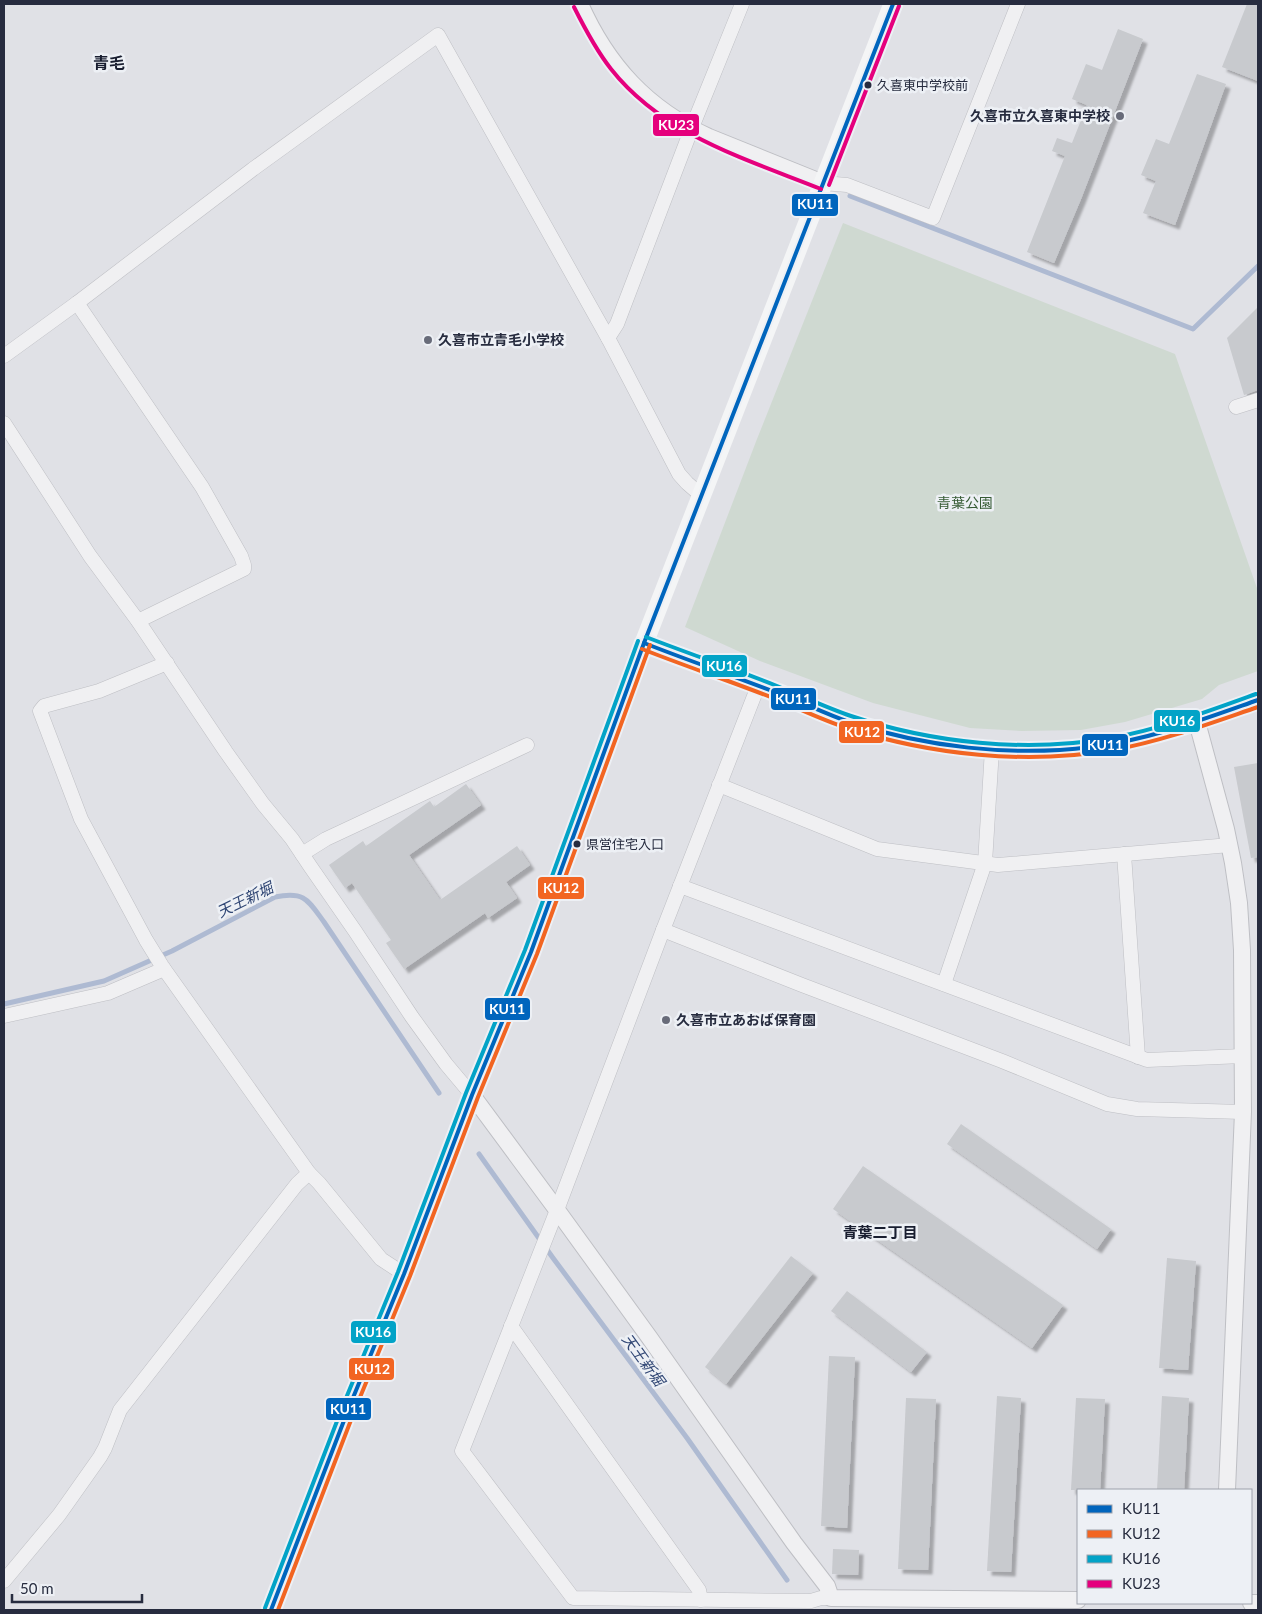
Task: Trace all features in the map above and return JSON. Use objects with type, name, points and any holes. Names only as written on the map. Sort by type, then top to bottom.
[{"type":"main road","points":[[271,1610],[350,1405],[404,1274],[472,1095],[531,952],[644,644],[893,4]]},
{"type":"street","points":[[580,4],[602,47],[620,72],[640,92],[691,130],[822,183],[848,186],[934,218],[1018,4]]},
{"type":"street","points":[[608,338],[617,324],[691,130],[742,4]]},
{"type":"street","points":[[4,356],[254,169],[438,35],[608,338],[679,474],[687,484],[702,496]]},
{"type":"street","points":[[77,303],[202,487],[241,556],[244,565],[244,569],[138,621]]},
{"type":"street","points":[[1236,407],[1258,400]]},
{"type":"street","points":[[4,423],[90,556],[138,621],[263,804],[292,839],[356,931],[412,1017],[557,1210],[827,1586],[831,1598]]},
{"type":"street","points":[[644,644],[859,726],[952,745],[992,749],[1052,751],[1093,747],[1139,738],[1197,722],[1258,700]]},
{"type":"street","points":[[167,663],[99,691],[44,706],[40,711],[81,819],[163,968],[309,1173],[320,1183],[381,1259],[404,1274]]},
{"type":"street","points":[[758,686],[551,1226],[462,1450],[573,1598],[811,1602],[821,1598],[1077,1600]]},
{"type":"street","points":[[1197,722],[1230,846],[1240,913],[1242,950],[1243,1112],[1227,1489]]},
{"type":"street","points":[[302,854],[326,839],[528,745]]},
{"type":"street","points":[[944,984],[985,863],[992,749]]},
{"type":"street","points":[[719,785],[877,849],[998,865],[1230,846]]},
{"type":"street","points":[[1124,854],[1138,1057]]},
{"type":"street","points":[[680,886],[1147,1060],[1243,1056]]},
{"type":"street","points":[[663,930],[1002,1061],[1107,1104],[1137,1109],[1243,1112]]},
{"type":"street","points":[[4,1016],[108,992],[163,968]]},
{"type":"street","points":[[4,1582],[59,1515],[100,1457],[120,1410],[297,1184],[309,1173]]},
{"type":"street","points":[[510,1326],[699,1590],[701,1600]]},
{"type":"green space","name":"青葉公園","points":[[843,223],[1175,354],[1258,591],[1258,671],[1219,685],[1202,699],[1125,722],[1081,730],[1022,731],[970,728],[873,703],[760,661],[685,627]]},
{"type":"building","points":[[1247,4],[1258,4],[1258,81],[1222,67]]},
{"type":"building","points":[[1118,29],[1143,39],[1054,263],[1027,252],[1065,156],[1052,151],[1057,138],[1072,143],[1087,105],[1072,99],[1086,64],[1102,70]]},
{"type":"building","points":[[1197,74],[1226,84],[1175,225],[1143,213],[1156,181],[1141,175],[1156,139],[1169,144]]},
{"type":"building","points":[[1258,307],[1258,390],[1244,395],[1227,338]]},
{"type":"building","points":[[1258,763],[1258,857],[1251,858],[1234,767]]},
{"type":"building","points":[[466,784],[481,805],[409,855],[440,900],[517,846],[530,865],[506,882],[517,898],[488,918],[485,913],[404,969],[386,943],[391,940],[352,883],[345,888],[329,865],[363,841],[366,846],[430,801],[434,807]]},
{"type":"building","points":[[961,1124],[1111,1229],[1097,1249],[947,1144]]},
{"type":"building","points":[[863,1166],[1063,1305],[1032,1348],[833,1209]]},
{"type":"building","points":[[791,1256],[813,1273],[726,1384],[705,1367]]},
{"type":"building","points":[[1167,1258],[1196,1261],[1188,1370],[1159,1368]]},
{"type":"building","points":[[847,1291],[927,1352],[911,1372],[831,1311]]},
{"type":"building","points":[[829,1356],[855,1357],[847,1528],[821,1526]]},
{"type":"building","points":[[997,1396],[1021,1398],[1011,1572],[987,1571]]},
{"type":"building","points":[[1162,1396],[1189,1398],[1184,1489],[1157,1489]]},
{"type":"building","points":[[906,1398],[936,1399],[928,1570],[898,1569]]},
{"type":"building","points":[[1076,1398],[1105,1399],[1100,1489],[1071,1490]]},
{"type":"building","points":[[833,1549],[859,1550],[858,1575],[832,1574]]},
{"type":"waterway","points":[[850,196],[1193,329],[1258,266]]},
{"type":"waterway","name":"天王新堀","points":[[4,1004],[104,981],[172,951],[275,897],[285,895],[299,896],[314,908],[324,922],[439,1093]]},
{"type":"waterway","name":"天王新堀","points":[[479,1154],[553,1258],[687,1438],[787,1580]]},
{"type":"transit line","name":"KU11","points":[[271,1610],[350,1405],[404,1274],[472,1095],[531,952],[644,643],[893,4]]},
{"type":"transit line","name":"KU23","points":[[829,185],[899,6]]},
{"type":"transit line","name":"KU23","points":[[574,7],[591,39],[611,69],[632,92],[655,111],[707,142],[821,189]]},
{"type":"transit line","name":"KU16","points":[[646,637],[851,716],[914,733],[980,743],[1046,745],[1111,738],[1166,725],[1256,694]]},
{"type":"transit line","name":"KU16","points":[[265,1608],[344,1403],[398,1272],[466,1093],[525,950],[638,641]]},
{"type":"transit line","name":"KU11","points":[[644,643],[849,722],[908,738],[968,748],[1030,751],[1061,750],[1113,744],[1176,728],[1258,700]]},
{"type":"transit line","name":"KU12","points":[[278,1610],[356,1407],[410,1276],[478,1097],[537,954],[650,645]]},
{"type":"transit line","name":"KU12","points":[[642,649],[847,728],[912,745],[979,755],[1047,757],[1113,750],[1168,737],[1258,707]]},
{"type":"place","name":"久喜東中学校前","points":[[868,85]]},
{"type":"place","name":"久喜市立久喜東中学校","points":[[1120,116]]},
{"type":"place","name":"久喜市立青毛小学校","points":[[428,340]]},
{"type":"place","name":"県営住宅入口","points":[[577,844]]},
{"type":"place","name":"久喜市立あおば保育園","points":[[666,1020]]},
{"type":"district","name":"青毛","points":[[109,63]]},
{"type":"district","name":"青葉二丁目","points":[[880,1233]]}]
